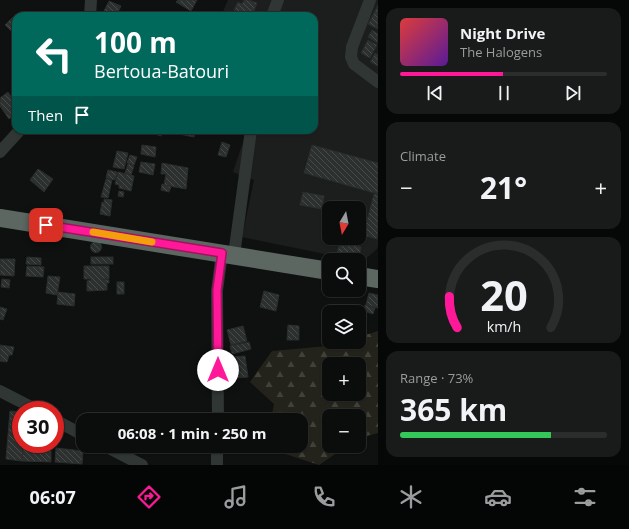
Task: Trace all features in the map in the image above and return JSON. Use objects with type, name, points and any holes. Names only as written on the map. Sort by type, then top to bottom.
[{"type":"highway","points":[[0,218],[322,270]]},
{"type":"highway","points":[[366,277],[378,279]]},
{"type":"street","points":[[90,0],[90,12]]},
{"type":"street","points":[[274,12],[278,0]]},
{"type":"street","points":[[370,0],[356,36],[351,57],[354,64],[378,82]]},
{"type":"street","points":[[0,152],[16,134]]},
{"type":"street","points":[[218,413],[217,290],[228,254],[250,134]]},
{"type":"street","points":[[0,391],[19,401]]},
{"type":"street","points":[[64,425],[76,431]]},
{"type":"street","points":[[119,453],[142,465]]},
{"type":"street","points":[[217,453],[217,465]]},
{"type":"shaded area","points":[[228,0],[378,0],[377,249],[366,259],[366,253],[322,253],[242,237],[254,180],[233,172],[246,134],[318,134],[318,12],[223,12]]},
{"type":"green space","points":[[378,331],[378,433],[366,436],[366,409],[322,409],[322,453],[337,453],[319,465],[282,453],[308,453],[308,413],[272,413],[274,404],[250,382],[272,351],[322,347],[322,349],[366,349],[366,335]]},
{"type":"building","points":[[178,0],[197,0],[191,11],[176,2]]},
{"type":"building","points":[[244,0],[257,3],[254,12],[239,12],[234,10],[238,2],[242,4]]},
{"type":"building","points":[[109,1],[121,6],[118,12],[104,12]]},
{"type":"building","points":[[378,5],[378,29],[368,24]]},
{"type":"building","points":[[12,18],[12,32],[5,25]]},
{"type":"building","points":[[372,30],[378,34],[377,43],[368,37]]},
{"type":"building","points":[[368,40],[377,45],[370,58],[361,53]]},
{"type":"building","points":[[375,53],[378,55],[378,66],[370,62]]},
{"type":"building","points":[[8,92],[12,98],[12,117],[9,119],[0,106],[0,98]]},
{"type":"building","points":[[179,134],[194,134],[194,137]]},
{"type":"building","points":[[222,142],[230,145],[226,157],[218,155]]},
{"type":"building","points":[[142,145],[156,147],[155,157],[141,154]]},
{"type":"building","points":[[312,145],[378,163],[378,194],[304,173]]},
{"type":"building","points":[[117,151],[128,153],[124,169],[113,167]]},
{"type":"building","points":[[130,155],[137,157],[134,165],[127,163]]},
{"type":"building","points":[[141,162],[155,164],[153,175],[139,172]]},
{"type":"building","points":[[162,163],[188,168],[186,189],[164,185],[166,174],[161,174]]},
{"type":"building","points":[[128,164],[134,166],[131,175],[125,173]]},
{"type":"building","points":[[38,169],[53,179],[44,192],[30,180]]},
{"type":"building","points":[[108,170],[117,172],[115,180],[106,178]]},
{"type":"building","points":[[118,172],[134,176],[131,191],[119,188],[119,185],[115,184]]},
{"type":"building","points":[[106,179],[112,180],[108,198],[101,197]]},
{"type":"building","points":[[162,184],[171,187],[169,192],[161,190]]},
{"type":"building","points":[[119,191],[124,192],[123,197],[118,196]]},
{"type":"building","points":[[303,192],[324,196],[322,201],[322,209],[300,205]]},
{"type":"building","points":[[374,194],[378,195],[377,239],[366,236],[366,224]]},
{"type":"building","points":[[104,199],[112,200],[110,216],[100,214]]},
{"type":"building","points":[[96,241],[100,243],[102,247],[100,251],[96,253],[92,251],[90,247],[92,243]]},
{"type":"building","points":[[339,245],[357,245],[361,247],[360,253],[337,253]]},
{"type":"building","points":[[27,257],[41,258],[41,265],[26,264]]},
{"type":"building","points":[[91,257],[113,257],[113,264],[91,264]]},
{"type":"building","points":[[0,259],[15,259],[14,276],[0,275]]},
{"type":"building","points":[[27,266],[44,267],[43,277],[26,276]]},
{"type":"building","points":[[84,266],[109,266],[109,279],[101,279],[109,280],[109,283],[107,283],[107,290],[87,291],[87,281],[91,279],[84,279]]},
{"type":"building","points":[[48,276],[60,277],[57,295],[46,293]]},
{"type":"building","points":[[2,279],[10,280],[9,288],[1,287]]},
{"type":"building","points":[[117,282],[124,282],[124,294],[117,294]]},
{"type":"building","points":[[264,291],[279,295],[276,311],[260,307]]},
{"type":"building","points":[[58,292],[75,294],[74,306],[57,304]]},
{"type":"building","points":[[369,293],[378,295],[378,308],[366,305]]},
{"type":"building","points":[[366,305],[375,308],[373,314],[366,312]]},
{"type":"building","points":[[0,307],[7,309],[3,320],[0,319]]},
{"type":"building","points":[[288,325],[299,326],[299,340],[287,340]]},
{"type":"building","points":[[243,326],[247,341],[231,345],[227,330]]},
{"type":"building","points":[[249,342],[251,349],[232,354],[230,346]]},
{"type":"building","points":[[0,345],[14,347],[12,355],[9,355],[7,362],[0,361]]},
{"type":"building","points":[[245,356],[248,377],[234,378],[231,357]]},
{"type":"building","points":[[10,411],[12,411],[12,453],[22,453],[22,461],[6,459]]},
{"type":"building","points":[[64,449],[76,450],[76,453],[83,453],[82,464],[55,462],[56,453],[64,453]]},
{"type":"building","points":[[23,453],[51,453],[51,462],[22,461]]},
{"type":"slow traffic","points":[[93,232],[152,242]]},
{"type":"route","points":[[46,225],[222,253],[217,290],[218,370]]}]
